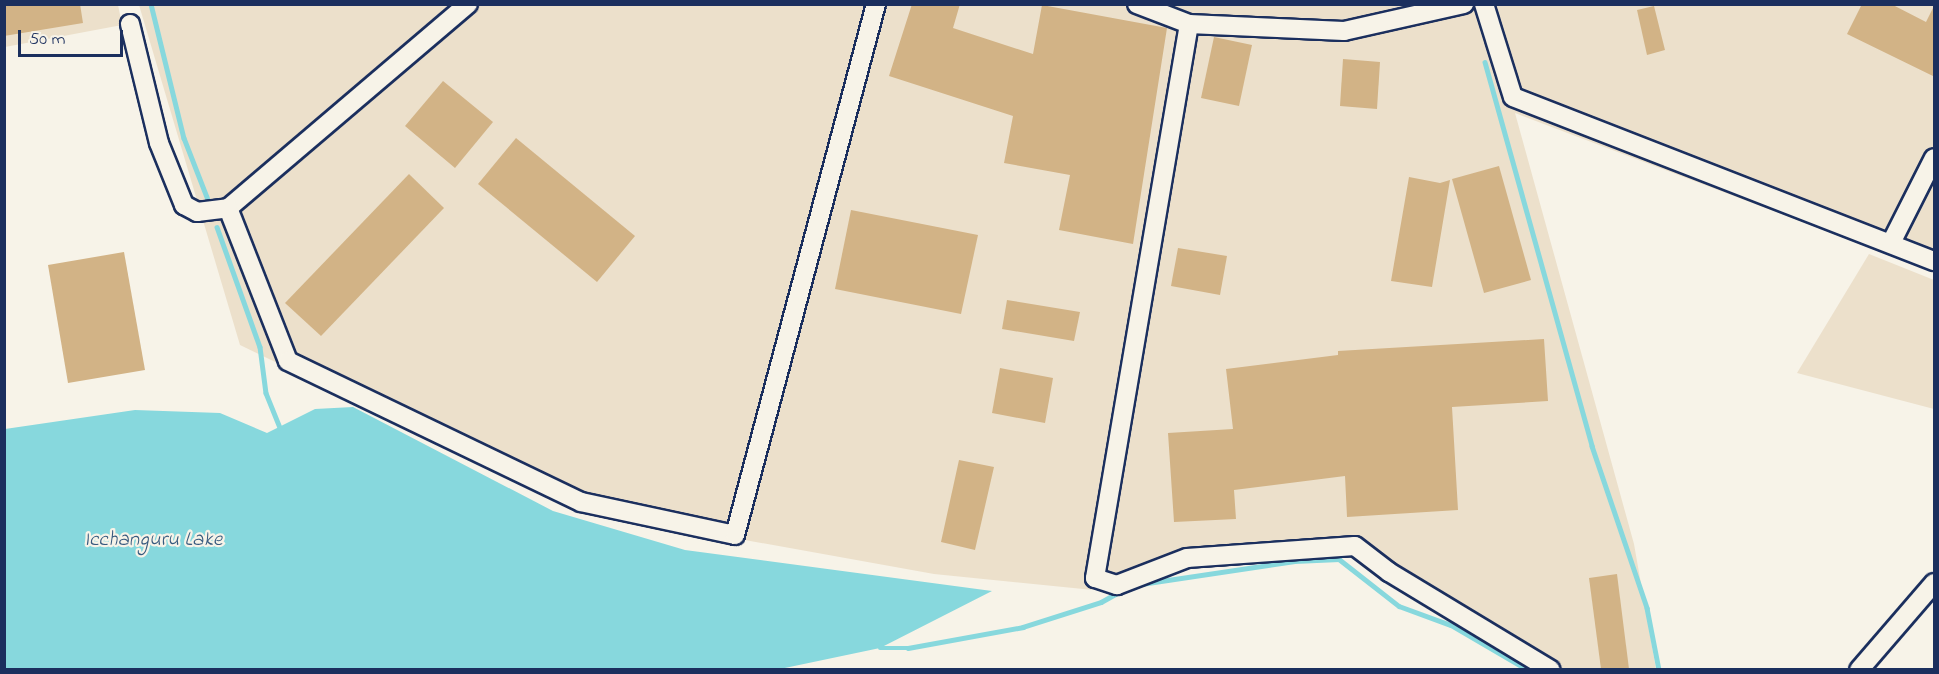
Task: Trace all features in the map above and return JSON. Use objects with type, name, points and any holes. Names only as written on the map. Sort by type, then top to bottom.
[{"type":"street","points":[[130,24],[159,143],[184,205],[196,212],[228,208],[468,4]]},
{"type":"street","points":[[228,208],[288,360],[581,502],[735,536],[876,4]]},
{"type":"street","points":[[1137,4],[1189,24],[1344,31],[1464,4]]},
{"type":"street","points":[[1484,4],[1513,97],[1935,261]]},
{"type":"street","points":[[1189,24],[1095,578],[1117,585],[1187,558],[1355,546],[1389,572],[1551,669]]},
{"type":"street","points":[[1891,243],[1935,158]]},
{"type":"street","points":[[1859,669],[1935,583]]},
{"type":"shaded area","points":[[5,5],[118,5],[122,25],[5,47]]},
{"type":"shaded area","points":[[139,5],[1934,5],[1934,272],[1515,113],[1634,544],[1656,669],[1547,669],[1353,546],[1181,553],[1093,590],[934,574],[584,511],[240,345]]},
{"type":"shaded area","points":[[1869,254],[1934,280],[1934,409],[1797,373]]},
{"type":"water","name":"Icchanguru Lake","points":[[353,407],[553,511],[685,550],[992,591],[880,648],[780,669],[5,669],[5,429],[135,410],[220,413],[267,433],[315,409]]},
{"type":"building","points":[[80,4],[83,23],[4,36],[4,6]]},
{"type":"building","points":[[912,4],[960,4],[953,28],[1033,54],[1042,5],[1167,28],[1133,244],[1059,230],[1070,175],[1004,163],[1013,116],[889,76]]},
{"type":"building","points":[[1862,4],[1891,4],[1926,22],[1935,4],[1935,77],[1847,34]]},
{"type":"building","points":[[1654,6],[1665,50],[1647,55],[1637,10]]},
{"type":"building","points":[[1214,37],[1252,45],[1239,106],[1201,98]]},
{"type":"building","points":[[1343,59],[1380,62],[1377,109],[1340,106]]},
{"type":"building","points":[[443,81],[493,122],[455,168],[405,126]]},
{"type":"building","points":[[516,138],[635,236],[597,282],[478,184]]},
{"type":"building","points":[[1499,166],[1531,280],[1484,293],[1452,179]]},
{"type":"building","points":[[409,174],[444,208],[321,336],[285,303]]},
{"type":"building","points":[[1409,177],[1440,183],[1450,180],[1432,287],[1391,281]]},
{"type":"building","points":[[851,210],[978,235],[961,314],[835,289]]},
{"type":"building","points":[[1178,248],[1227,256],[1220,295],[1171,286]]},
{"type":"building","points":[[124,252],[145,370],[68,383],[48,265]]},
{"type":"building","points":[[1007,300],[1080,312],[1074,341],[1002,329]]},
{"type":"building","points":[[1544,339],[1548,401],[1452,407],[1458,510],[1347,517],[1345,476],[1234,490],[1236,519],[1174,522],[1168,433],[1233,429],[1226,369],[1338,355],[1338,351]]},
{"type":"building","points":[[1000,368],[1053,378],[1045,423],[992,413]]},
{"type":"building","points":[[959,460],[994,467],[975,550],[941,542]]},
{"type":"building","points":[[1617,574],[1629,669],[1601,669],[1589,578]]},
{"type":"waterway","points":[[151,4],[184,138],[209,202]]},
{"type":"waterway","points":[[1485,62],[1592,446],[1647,608],[1659,670]]},
{"type":"waterway","points":[[217,227],[260,347],[266,393],[280,427]]},
{"type":"waterway","points":[[1141,584],[1294,561],[1339,559],[1399,606],[1451,625],[1528,670]]},
{"type":"waterway","points":[[880,648],[908,648],[1023,627],[1101,602],[1119,592]]}]
